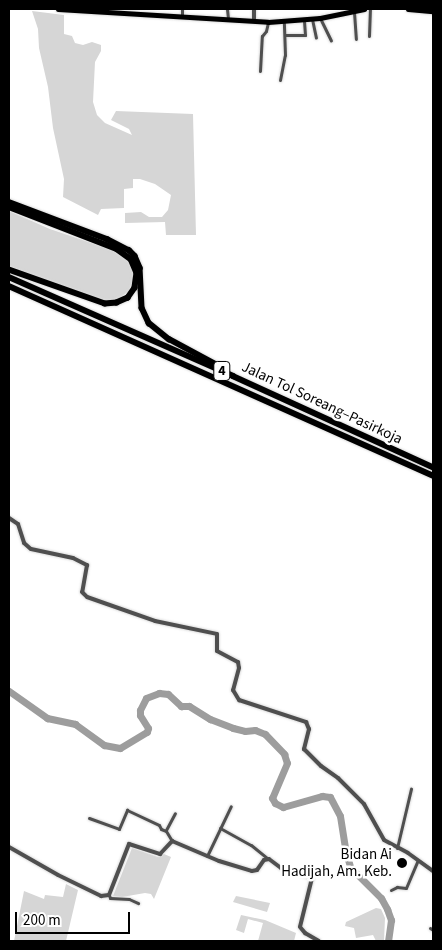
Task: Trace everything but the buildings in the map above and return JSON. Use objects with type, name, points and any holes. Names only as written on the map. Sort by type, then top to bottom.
[{"type":"highway","points":[[58,9],[228,18],[268,22],[320,18],[364,9]]},
{"type":"highway","points":[[408,9],[433,12]]},
{"type":"highway","points":[[9,202],[107,239],[129,250],[135,256],[140,268],[142,308],[149,324],[169,340],[233,376]]},
{"type":"highway","points":[[9,207],[122,252],[131,259],[136,267],[137,281],[128,298],[117,304],[106,304],[9,270]]},
{"type":"highway","name":"Jalan Tol Soreang–Pasirkoja","points":[[9,277],[433,467]]},
{"type":"highway","name":"Jalan Tol Soreang–Pasirkoja","points":[[9,286],[433,476]]},
{"type":"street","points":[[182,9],[182,16]]},
{"type":"street","points":[[339,9],[339,15]]},
{"type":"street","points":[[369,36],[370,9]]},
{"type":"street","points":[[227,10],[228,18]]},
{"type":"street","points":[[254,10],[254,20]]},
{"type":"street","points":[[354,12],[356,39]]},
{"type":"street","points":[[320,18],[331,41]]},
{"type":"street","points":[[285,35],[304,34],[304,19]]},
{"type":"street","points":[[312,19],[316,38]]},
{"type":"street","points":[[280,80],[285,55],[284,21]]},
{"type":"street","points":[[260,71],[262,36],[266,32],[268,22]]},
{"type":"street","points":[[9,518],[18,524],[24,543],[31,549],[73,558],[87,565],[82,590],[87,597],[155,621],[216,634],[217,651],[236,659],[239,664],[234,690],[239,700],[306,722],[309,729],[304,749],[338,778],[364,804],[379,834],[386,842],[433,871]]},
{"type":"street","points":[[397,848],[403,830],[411,789]]},
{"type":"street","points":[[207,856],[231,806]]},
{"type":"street","points":[[89,818],[119,829],[127,810],[166,830],[172,841],[207,856],[252,871],[256,871],[264,860],[268,859]]},
{"type":"street","points":[[166,830],[175,813]]},
{"type":"street","points":[[220,828],[251,845],[282,868],[311,877],[312,882],[300,927],[305,934],[319,941]]},
{"type":"street","points":[[109,895],[128,845],[160,854],[172,841]]},
{"type":"street","points":[[9,847],[90,892],[101,896],[109,895],[110,898],[129,899],[138,903]]},
{"type":"street","points":[[391,890],[397,887],[406,888],[418,860]]},
{"type":"shaded area","points":[[32,11],[64,15],[64,34],[72,36],[75,43],[83,45],[92,42],[101,45],[101,51],[95,62],[93,102],[97,115],[105,123],[132,135],[129,129],[111,120],[116,111],[193,114],[196,235],[166,235],[165,222],[125,223],[125,213],[141,212],[149,217],[162,217],[168,210],[171,195],[155,184],[140,179],[133,179],[133,188],[124,189],[124,208],[101,209],[98,215],[63,197],[64,179],[53,128],[48,87],[39,48],[38,29]]},
{"type":"shaded area","points":[[9,211],[50,229],[118,252],[129,261],[133,270],[134,277],[129,291],[118,299],[104,301],[9,266]]},
{"type":"shaded area","points":[[132,848],[158,857],[164,854],[171,857],[154,899],[151,894],[145,893],[122,897],[113,896]]},
{"type":"shaded area","points":[[66,884],[78,890],[66,941],[14,941],[24,891],[44,899],[45,895],[63,897]]},
{"type":"shaded area","points":[[236,896],[270,903],[267,912],[233,902]]},
{"type":"shaded area","points":[[376,908],[381,909],[385,918],[384,941],[376,941],[373,935],[356,938],[354,928],[345,926],[346,922]]},
{"type":"shaded area","points":[[241,915],[265,920],[296,933],[294,941],[258,941],[263,923],[248,919],[244,933],[236,930]]},
{"type":"waterway","points":[[9,691],[47,718],[75,724],[104,745],[120,748],[147,732],[148,728],[140,715],[140,710],[146,698],[159,693],[168,694],[181,706],[189,706],[210,719],[233,728],[245,731],[255,730],[265,734],[284,754],[287,763],[272,798],[275,803],[283,807],[322,796],[330,797],[340,816],[350,867],[381,898],[387,909],[391,920],[388,941]]},
{"type":"place","name":"Bidan Ai Hadijah, Am. Keb.","points":[[402,863]]}]
